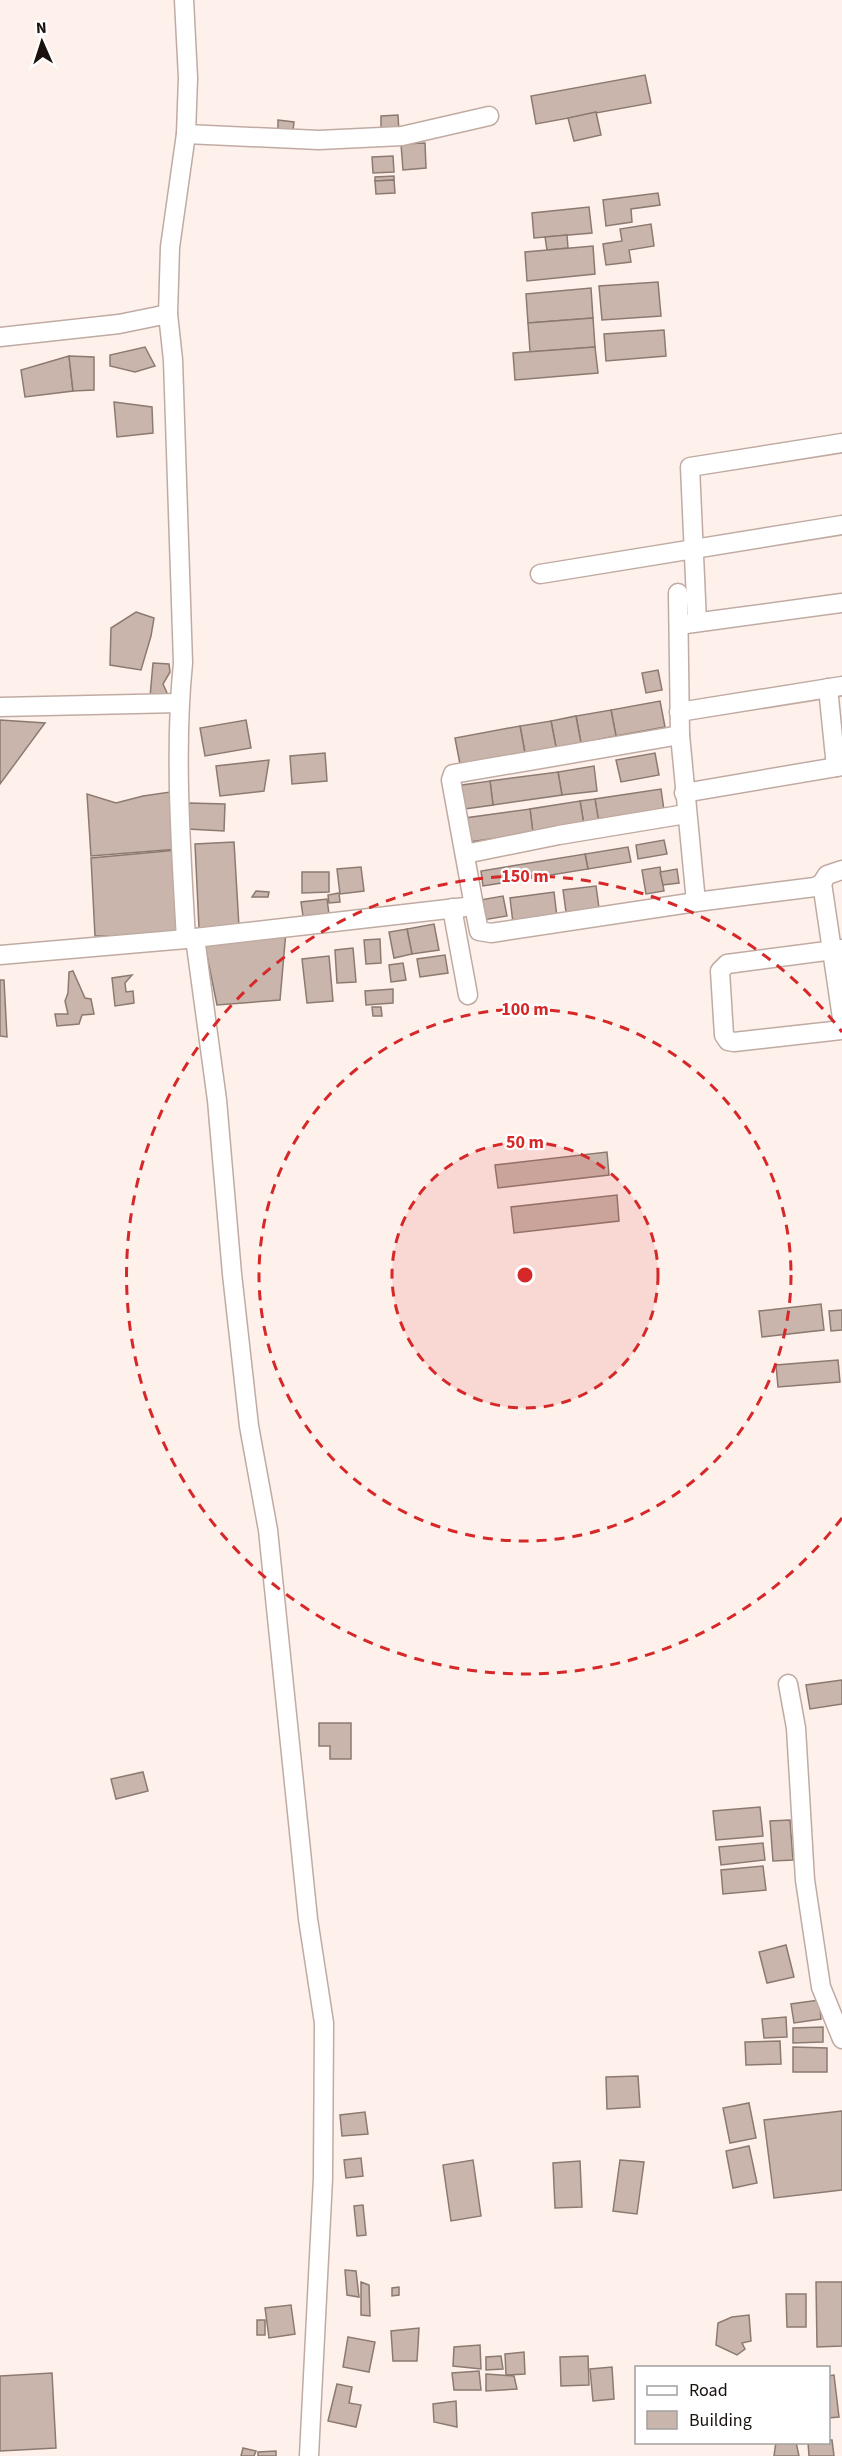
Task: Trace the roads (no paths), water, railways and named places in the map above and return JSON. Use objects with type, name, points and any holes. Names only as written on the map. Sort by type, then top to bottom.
[{"type":"street","points":[[184,0],[188,78],[186,134],[170,247],[168,314],[173,360],[183,663],[179,703],[182,862],[190,938],[217,1100],[232,1274],[249,1426],[268,1530],[308,1919],[324,2023],[323,2178],[315,2300],[309,2456]]},
{"type":"street","points":[[186,134],[319,140],[402,136],[489,116]]},
{"type":"street","points":[[0,337],[119,324],[168,314]]},
{"type":"street","points":[[697,622],[690,468],[842,443]]},
{"type":"street","points":[[540,574],[842,525]]},
{"type":"street","points":[[678,593],[680,735],[696,902]]},
{"type":"street","points":[[678,625],[842,603]]},
{"type":"street","points":[[679,712],[835,687],[839,766],[684,793]]},
{"type":"street","points":[[0,707],[179,703]]},
{"type":"street","points":[[680,735],[453,774],[450,780],[479,931],[491,933],[696,902],[815,887],[822,883],[827,875],[842,870]]},
{"type":"street","points":[[465,854],[559,835],[686,814]]},
{"type":"street","points":[[822,883],[837,950],[842,1018]]},
{"type":"street","points":[[0,956],[190,938],[474,906]]},
{"type":"street","points":[[452,908],[468,995]]},
{"type":"street","points":[[837,950],[727,964],[720,971],[724,1035],[729,1041],[842,1030]]},
{"type":"street","points":[[788,1684],[796,1728],[805,1880],[821,1987],[842,2039]]}]
